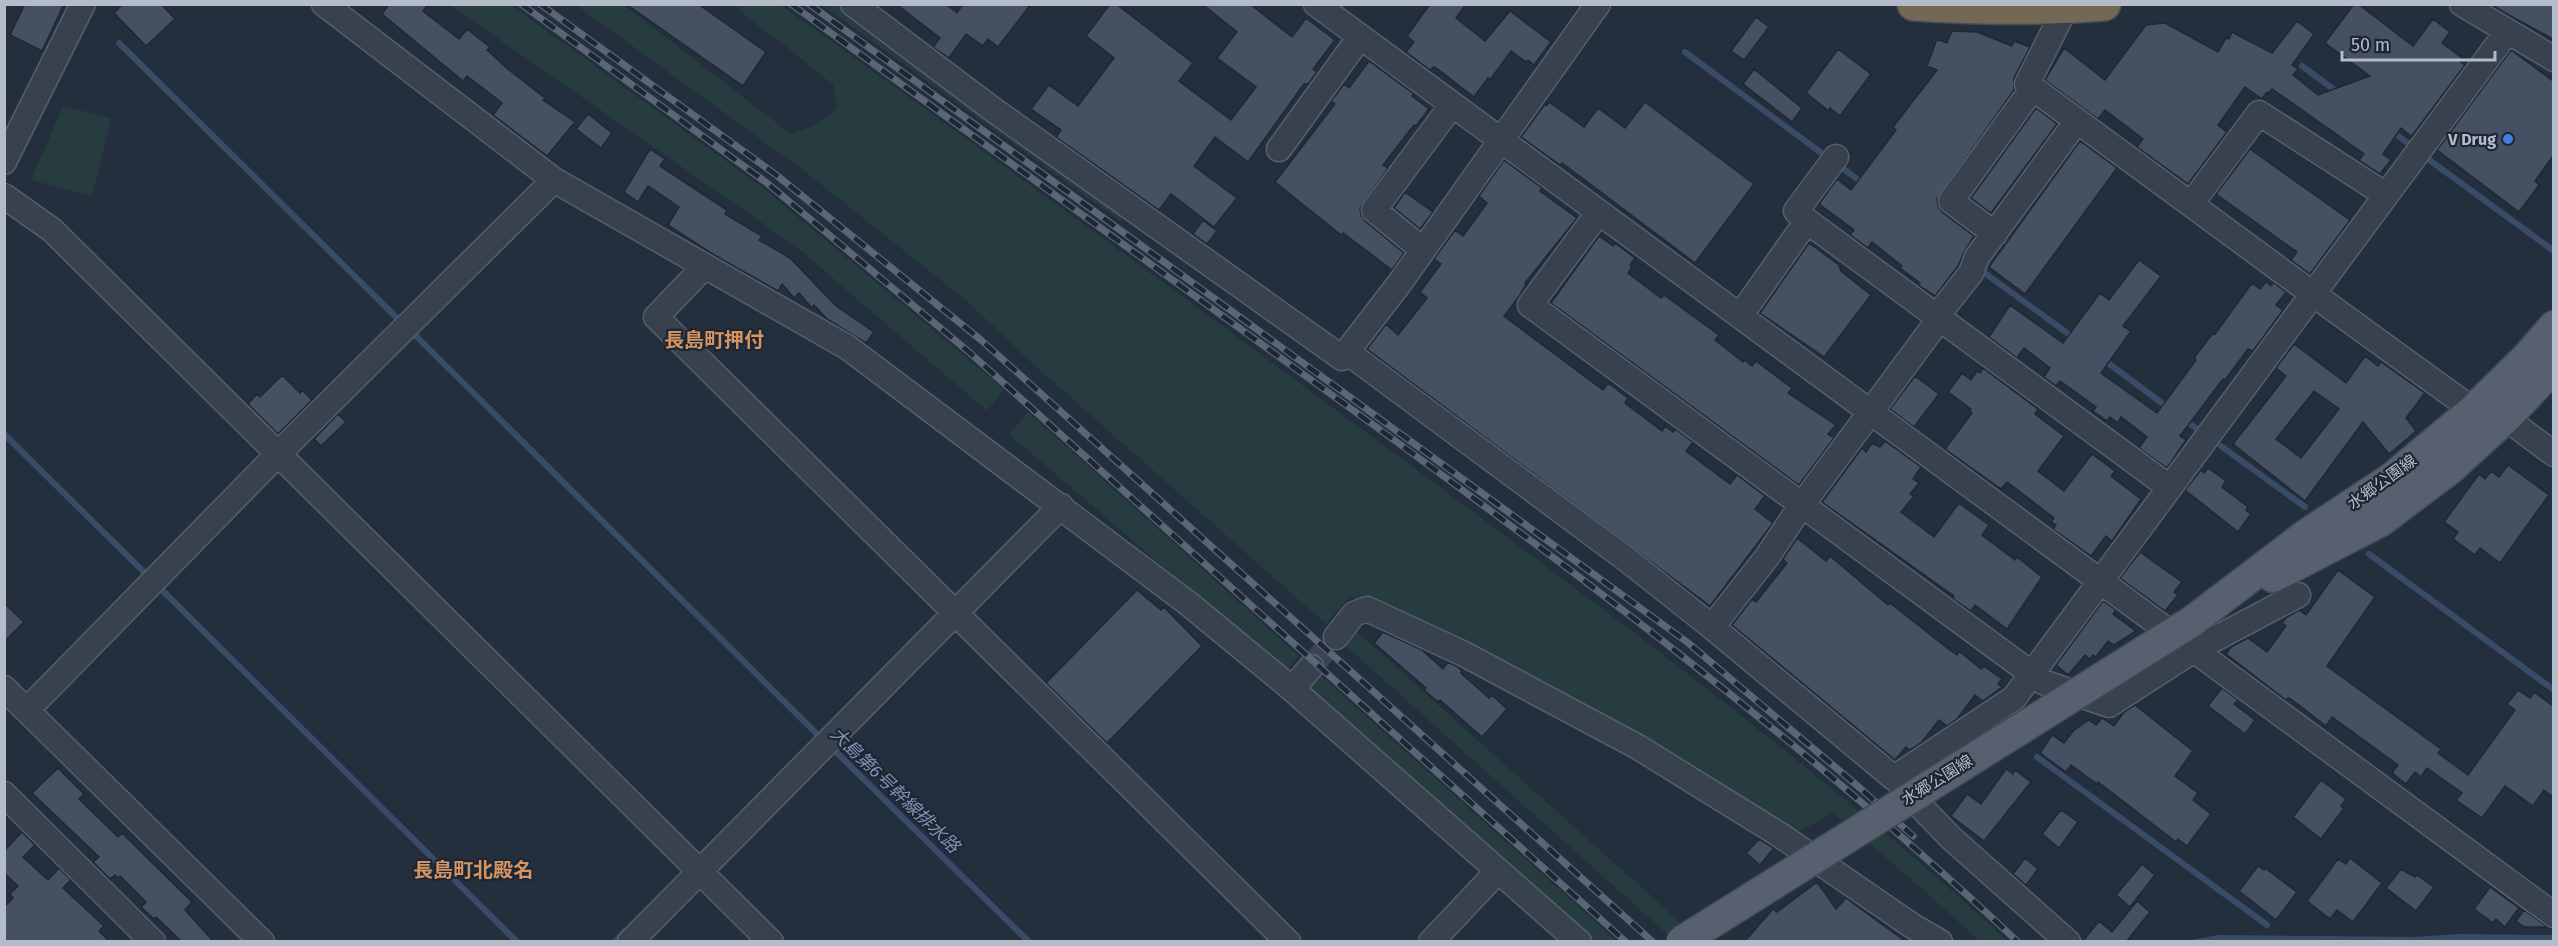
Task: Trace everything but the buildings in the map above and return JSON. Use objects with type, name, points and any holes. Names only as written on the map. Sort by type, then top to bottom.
[{"type":"highway","points":[[1914,4],[2066,7],[2104,4]]},
{"type":"main road","name":"水郷公園線","points":[[1681,942],[2194,620],[2380,521],[2450,469],[2487,410],[2553,326]]},
{"type":"main road","name":"水郷公園線","points":[[2487,410],[2553,366]]},
{"type":"street","points":[[4,162],[83,4]]},
{"type":"street","points":[[324,4],[554,180],[847,346],[1189,604],[1292,689],[1580,942]]},
{"type":"street","points":[[853,4],[992,108],[1342,358],[1424,250],[1598,4]]},
{"type":"street","points":[[1316,4],[2553,915]]},
{"type":"street","points":[[2462,4],[2553,59]]},
{"type":"street","points":[[2066,7],[2027,84],[2313,294],[2553,454]]},
{"type":"street","points":[[1894,778],[2014,698],[2507,32]]},
{"type":"street","points":[[1279,149],[1360,37]]},
{"type":"street","points":[[1995,234],[1951,201],[2033,88]]},
{"type":"street","points":[[1424,250],[1374,210],[1452,105]]},
{"type":"street","points":[[2191,204],[2259,113],[2386,195]]},
{"type":"street","points":[[1712,627],[1767,557],[1801,506],[1971,273],[1977,257],[2077,121]]},
{"type":"street","points":[[1836,157],[1796,211],[2169,487]]},
{"type":"street","points":[[27,710],[278,454],[554,180]]},
{"type":"street","points":[[4,196],[52,230],[771,942]]},
{"type":"street","points":[[1599,212],[1530,306],[2043,682],[2109,705],[2194,650],[2298,595]]},
{"type":"street","points":[[1740,316],[1808,220]]},
{"type":"street","points":[[705,266],[656,317],[1288,942]]},
{"type":"street","points":[[1347,352],[1626,559],[1712,627],[1894,778],[1951,838],[2068,942]]},
{"type":"street","points":[[630,942],[694,866],[828,741],[1061,506]]},
{"type":"street","points":[[1336,637],[1354,614],[1367,609],[1464,654],[1638,747],[1780,835],[1911,925],[1940,942]]},
{"type":"street","points":[[1292,689],[1311,667]]},
{"type":"street","points":[[4,688],[262,942]]},
{"type":"street","points":[[4,794],[153,942]]},
{"type":"street","points":[[1431,942],[1498,870]]},
{"type":"green space","points":[[450,5],[511,5],[762,187],[1004,389],[987,411],[798,248]]},
{"type":"green space","points":[[576,5],[624,5],[791,134],[814,126],[837,108],[833,84],[735,5],[781,5],[1197,307],[1661,654],[1873,822],[2008,941],[1980,941],[1833,813],[1793,835],[1568,704],[1350,596],[1326,624],[1031,362],[968,302],[807,173]]},
{"type":"green space","points":[[822,5],[838,5],[1126,214],[1120,221]]},
{"type":"green space","points":[[63,106],[111,118],[92,196],[31,180]]},
{"type":"green space","points":[[1028,412],[1299,656],[1285,672],[1009,434]]},
{"type":"green space","points":[[1357,632],[1670,913],[1696,941],[1675,941],[1346,646]]},
{"type":"green space","points":[[1320,675],[1617,941],[1591,941],[1304,691]]},
{"type":"water","points":[[2459,934],[2553,935],[2553,941],[2186,941],[2218,935],[2415,937]]},
{"type":"waterway","points":[[119,43],[402,323]]},
{"type":"waterway","points":[[1685,52],[1820,152]]},
{"type":"waterway","points":[[2302,66],[2340,94]]},
{"type":"waterway","points":[[2390,130],[2409,144]]},
{"type":"waterway","points":[[2428,159],[2554,251]]},
{"type":"waterway","points":[[1841,167],[1865,185]]},
{"type":"waterway","points":[[1982,271],[2074,338]]},
{"type":"waterway","points":[[413,333],[818,735]]},
{"type":"waterway","points":[[2104,360],[2170,409]]},
{"type":"waterway","points":[[2183,419],[2196,428]]},
{"type":"waterway","points":[[4,434],[148,576]]},
{"type":"waterway","points":[[2221,446],[2305,507]]},
{"type":"waterway","points":[[2369,554],[2554,690]]},
{"type":"waterway","points":[[162,590],[517,942]]},
{"type":"waterway","name":"大島第6号幹線排水路","points":[[830,746],[1029,942]]},
{"type":"waterway","points":[[2037,757],[2267,925]]},
{"type":"waterway","name":"大島第6号幹線排水路","points":[[615,942],[625,931]]},
{"type":"tunnel","points":[[1311,667],[1336,637]]},
{"type":"railway","points":[[521,4],[767,183],[969,352],[1626,942]]},
{"type":"railway","points":[[540,4],[775,174],[981,340],[1653,942]]},
{"type":"railway","points":[[791,4],[1421,459],[1597,590],[1770,726],[1854,796],[2018,942]]},
{"type":"railway","points":[[809,4],[1687,642],[1860,788],[1913,836]]},
{"type":"place","name":"V Drug","points":[[2508,139]]},
{"type":"district","name":"長島町押付","points":[[714,340]]},
{"type":"district","name":"長島町北殿名","points":[[473,870]]}]
